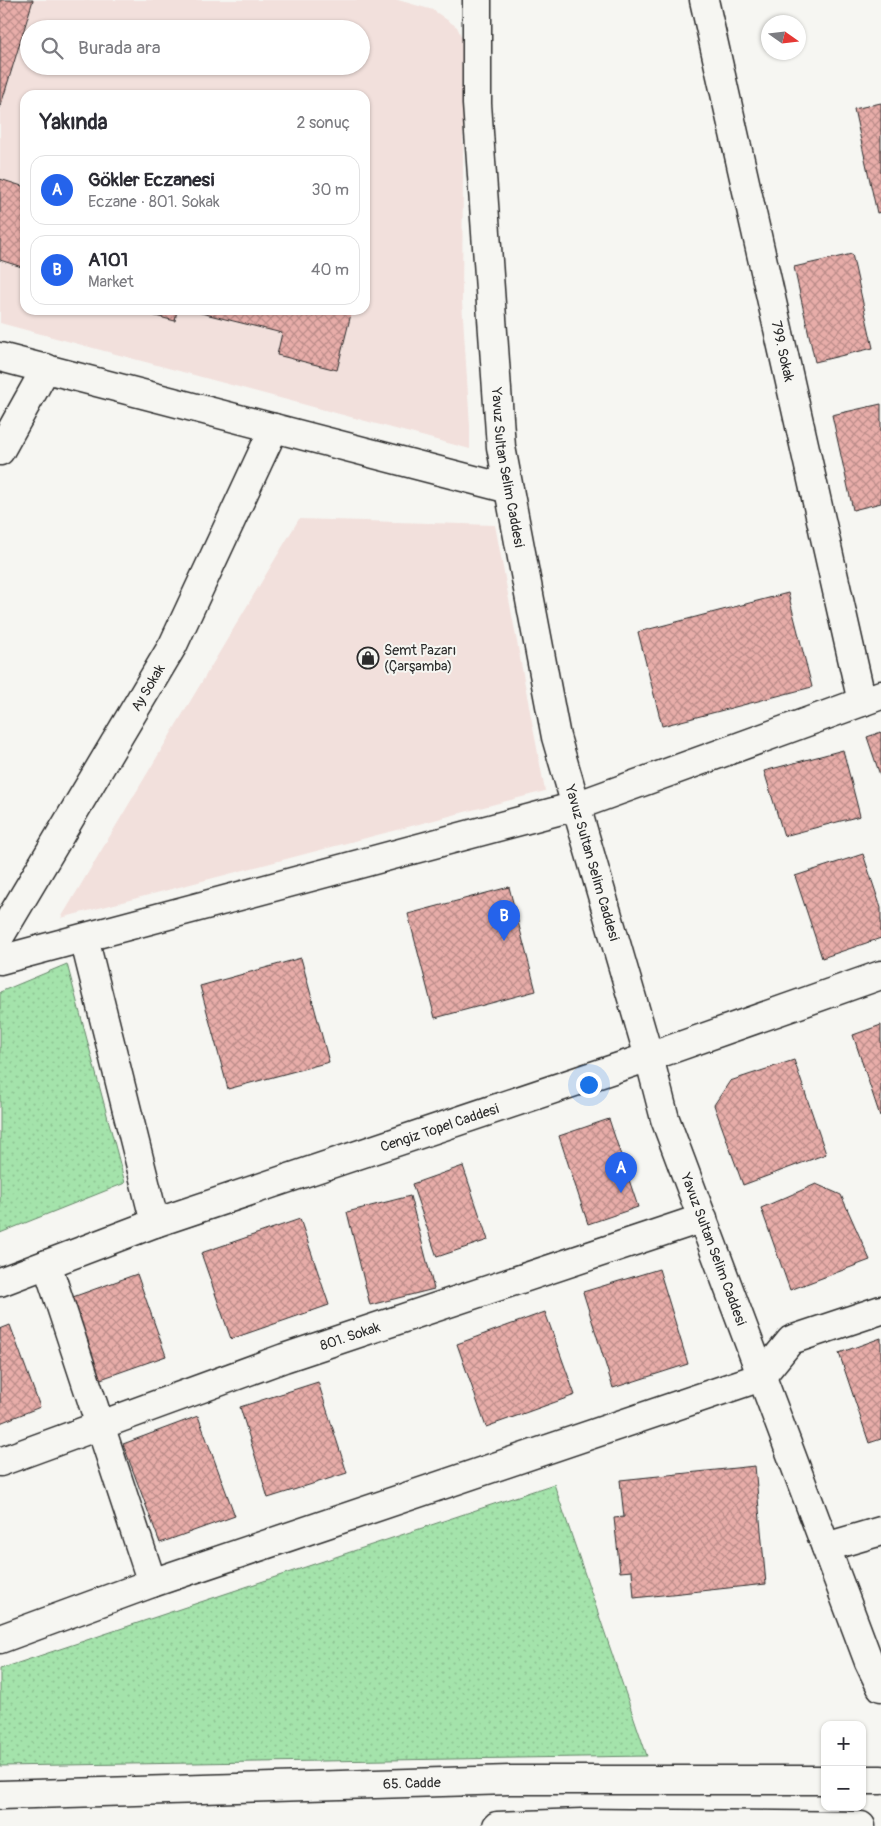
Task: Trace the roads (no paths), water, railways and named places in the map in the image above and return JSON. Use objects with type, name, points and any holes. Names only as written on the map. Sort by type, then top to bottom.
[{"type":"street","name":"Yavuz Sultan Selim Caddesi","points":[[477,0],[478,114],[501,447],[556,737],[666,1119],[761,1377],[869,1662],[881,1687]]},
{"type":"street","name":"799. Sokak","points":[[704,0],[871,699]]},
{"type":"street","points":[[0,357],[509,489]]},
{"type":"street","points":[[0,451],[46,368]]},
{"type":"street","name":"Ay Sokak","points":[[0,936],[173,645],[274,428]]},
{"type":"street","points":[[0,960],[576,806],[871,699]]},
{"type":"street","points":[[84,938],[155,1223]]},
{"type":"street","name":"Cengiz Topel Caddesi","points":[[0,1282],[155,1223],[649,1057],[881,975]]},
{"type":"street","name":"801. Sokak","points":[[0,1462],[284,1358],[703,1218]]},
{"type":"street","points":[[47,1264],[152,1583]]},
{"type":"street","points":[[0,1639],[152,1583],[761,1377],[791,1340],[881,1310]]},
{"type":"street","points":[[826,1547],[881,1531]]},
{"type":"street","name":"65. Cadde","points":[[0,1795],[510,1780],[821,1780]]},
{"type":"street","points":[[866,1780],[881,1780]]},
{"type":"street","points":[[497,1826],[582,1823],[861,1826]]},
{"type":"place","name":"Semt Pazarı (Çarşamba)","points":[[368,658]]},
{"type":"place","name":"A101","points":[[504,941]]},
{"type":"place","name":"Gökler Eczanesi","points":[[621,1193]]}]
